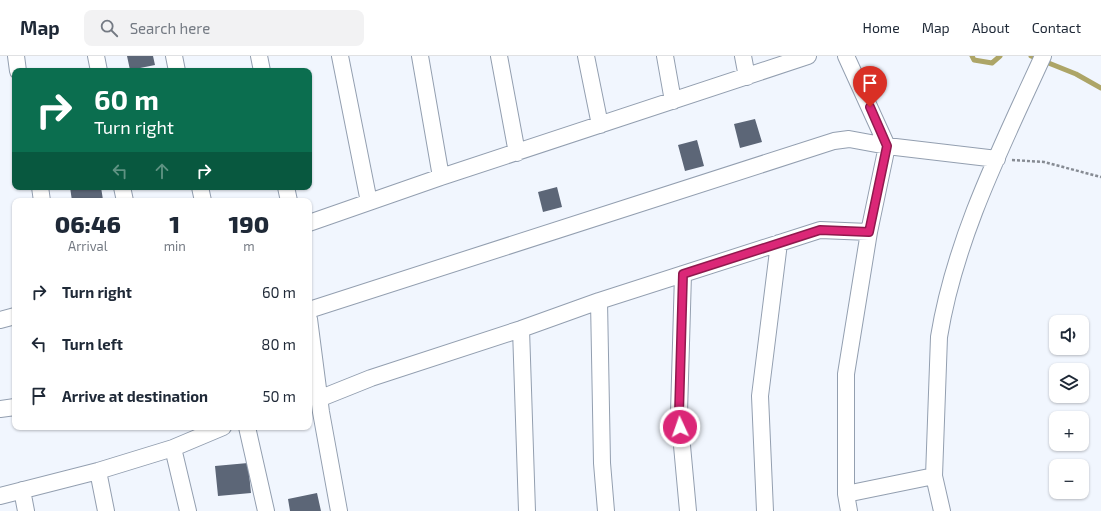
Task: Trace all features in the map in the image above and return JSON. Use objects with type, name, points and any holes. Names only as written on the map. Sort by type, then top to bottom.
[{"type":"street","points":[[16,56],[18,68]]},
{"type":"street","points":[[96,56],[98,68]]},
{"type":"street","points":[[174,56],[176,68]]},
{"type":"street","points":[[259,56],[261,68]]},
{"type":"street","points":[[340,56],[369,202]]},
{"type":"street","points":[[420,56],[441,177]]},
{"type":"street","points":[[499,56],[517,152]]},
{"type":"street","points":[[586,56],[600,125]]},
{"type":"street","points":[[666,56],[673,101]]},
{"type":"street","points":[[743,56],[747,78]]},
{"type":"street","points":[[312,222],[441,177],[747,78],[808,56]]},
{"type":"street","points":[[846,56],[887,146],[869,232],[846,374],[846,494],[849,511]]},
{"type":"street","points":[[942,511],[934,476],[939,337],[942,315],[959,252],[997,159],[1043,56]]},
{"type":"street","points":[[312,309],[834,141],[849,139],[887,146],[997,159]]},
{"type":"street","points":[[320,398],[371,378],[521,329],[599,301],[820,230],[869,232]]},
{"type":"street","points":[[765,511],[760,396],[779,243]]},
{"type":"street","points":[[683,274],[679,413],[688,511]]},
{"type":"street","points":[[599,301],[602,463],[606,511]]},
{"type":"street","points":[[0,320],[12,317]]},
{"type":"street","points":[[521,329],[526,511]]},
{"type":"street","points":[[312,341],[321,412],[338,511]]},
{"type":"street","points":[[0,409],[12,407]]},
{"type":"street","points":[[0,496],[98,471],[173,448],[216,430]]},
{"type":"street","points":[[248,430],[266,511]]},
{"type":"street","points":[[173,448],[188,511]]},
{"type":"street","points":[[98,471],[106,511]]},
{"type":"street","points":[[846,494],[934,476]]},
{"type":"street","points":[[22,490],[26,511]]},
{"type":"path","points":[[997,159],[1044,162],[1101,177]]},
{"type":"building","points":[[127,56],[153,56],[155,65],[140,68],[130,68]]},
{"type":"building","points":[[755,119],[762,142],[740,148],[734,124]]},
{"type":"building","points":[[697,140],[704,166],[685,171],[678,145]]},
{"type":"building","points":[[557,187],[562,207],[543,212],[538,192]]},
{"type":"building","points":[[70,190],[101,190],[103,198],[72,198]]},
{"type":"building","points":[[248,463],[251,493],[218,496],[215,466]]},
{"type":"building","points":[[317,493],[321,511],[290,511],[288,499]]},
{"type":"waterway","points":[[972,56],[974,60],[992,63],[1000,56]]},
{"type":"waterway","points":[[1031,56],[1076,74],[1101,88]]},
{"type":"route","points":[[680,427],[679,413],[683,274],[820,230],[869,232],[887,146],[870,107]]}]
